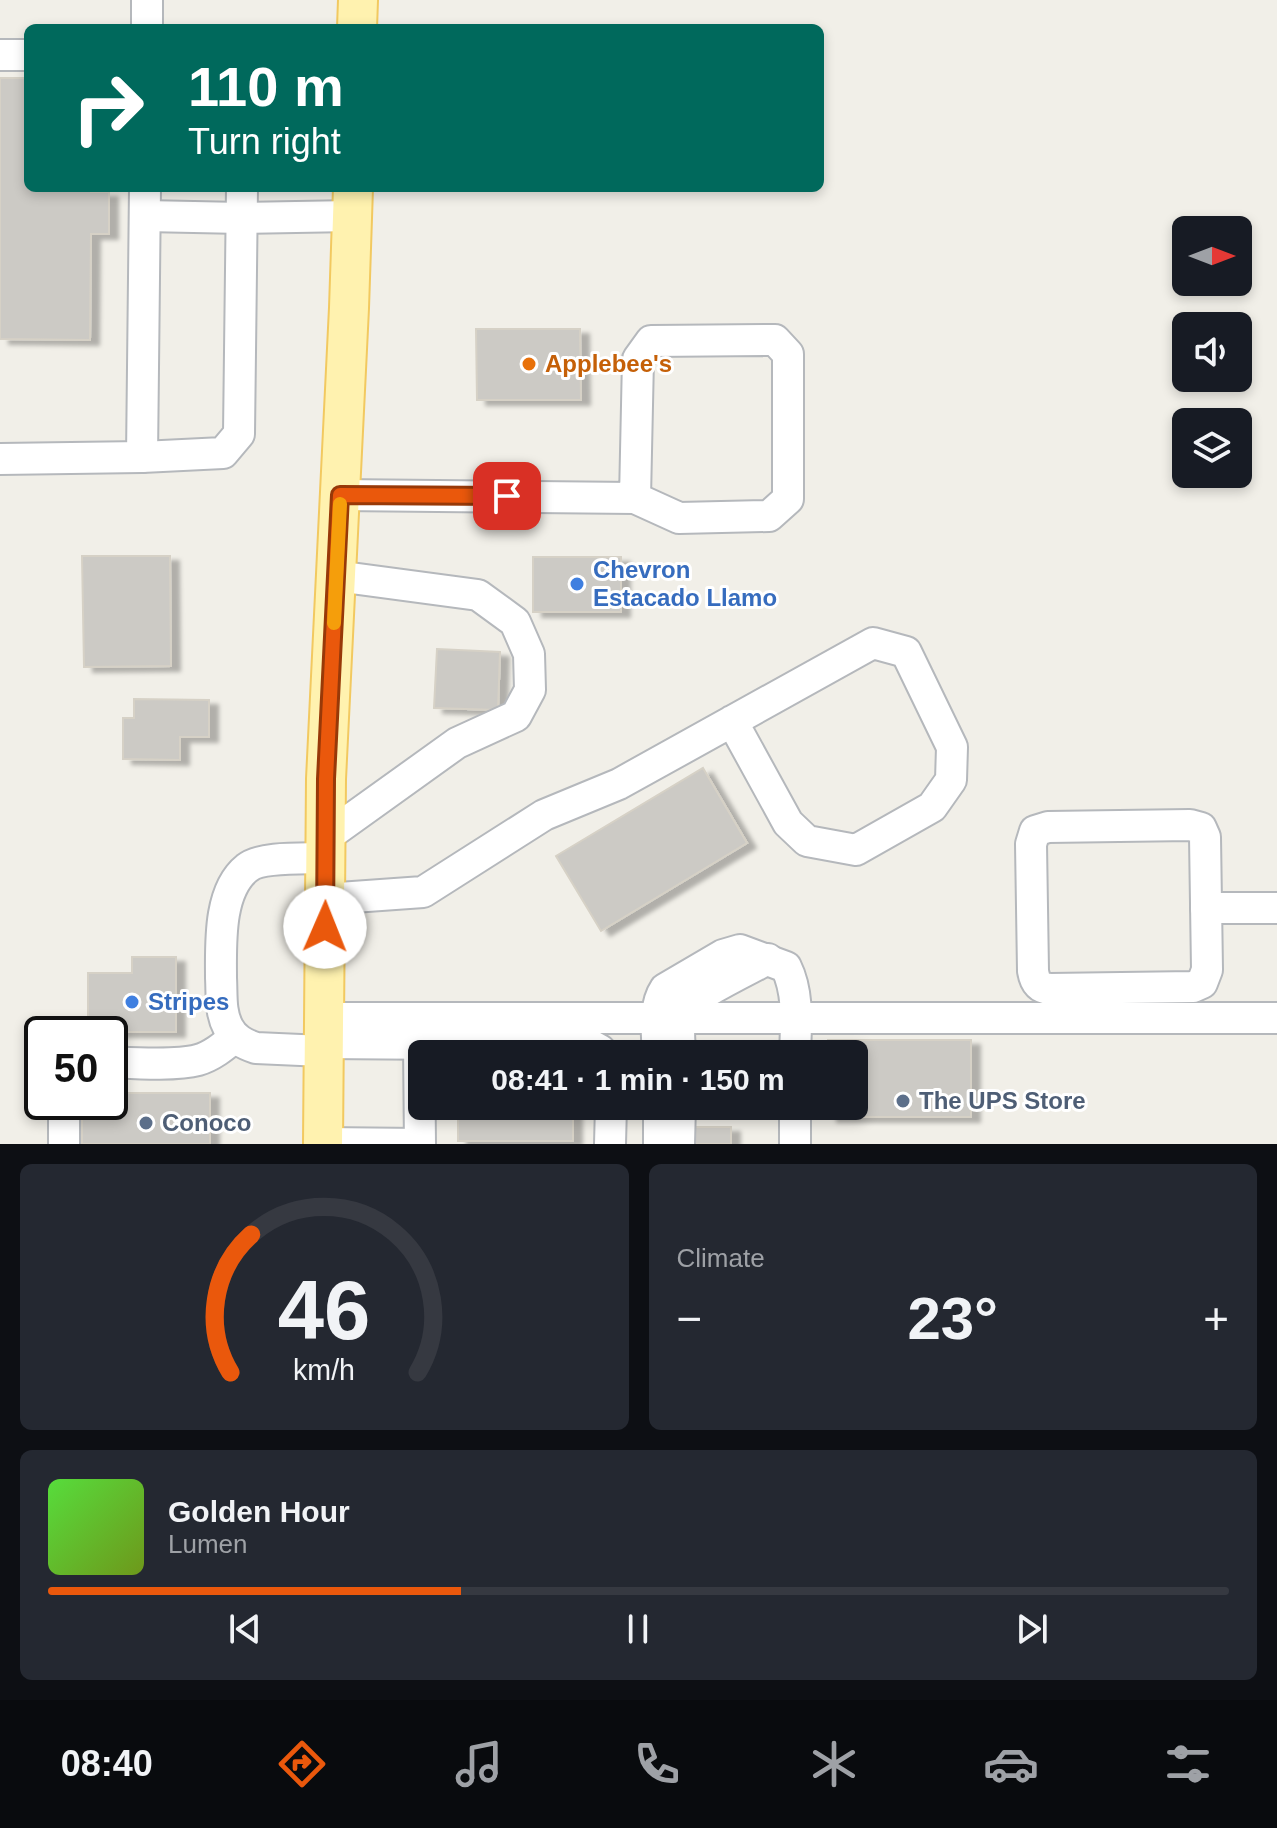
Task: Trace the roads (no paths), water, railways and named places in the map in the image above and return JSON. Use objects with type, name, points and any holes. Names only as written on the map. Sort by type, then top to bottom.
[{"type":"main road","points":[[357,24],[358,0]]},
{"type":"main road","points":[[323,1144],[326,779],[352,202]]},
{"type":"lane","points":[[147,0],[147,24]]},
{"type":"lane","points":[[0,55],[24,55]]},
{"type":"lane","points":[[142,457],[145,202],[352,202]]},
{"type":"lane","points":[[0,459],[223,453],[239,434],[242,203]]},
{"type":"lane","points":[[340,495],[635,498],[679,518],[769,516],[788,499],[788,354],[775,340],[651,341],[638,359],[635,498]]},
{"type":"lane","points":[[336,576],[478,595],[515,622],[529,654],[530,690],[516,716],[457,743],[325,847],[254,863],[239,875],[232,888],[223,922],[221,996],[222,1012],[228,1027],[240,1042],[256,1048],[324,1037],[669,1018],[1277,1018]]},
{"type":"lane","points":[[325,899],[423,892],[544,815],[619,784],[732,721],[873,643],[906,652],[952,747],[951,780],[932,807],[856,850],[807,841],[788,823],[732,721]]},
{"type":"lane","points":[[1048,827],[1201,828],[1205,837],[1206,908],[1207,970],[1198,986],[1043,988],[1038,985],[1033,971],[1032,837],[1035,831],[1048,827]]},
{"type":"lane","points":[[1206,908],[1277,908]]},
{"type":"lane","points":[[662,1040],[669,1018],[717,986],[768,959],[786,967],[793,981],[795,1040]]},
{"type":"lane","points":[[669,1018],[676,1040]]},
{"type":"lane","points":[[128,1062],[198,1060],[220,1050],[235,1037]]},
{"type":"lane","points":[[324,1037],[408,1042]]},
{"type":"lane","points":[[64,1120],[64,1144]]},
{"type":"lane","points":[[323,1144],[420,1144],[420,1120]]},
{"type":"lane","points":[[610,1144],[611,1120]]},
{"type":"lane","points":[[659,1120],[659,1144]]},
{"type":"lane","points":[[679,1144],[680,1120]]},
{"type":"lane","points":[[795,1120],[795,1144]]},
{"type":"place","name":"Applebee's","points":[[529,364]]},
{"type":"place","name":"Chevron Estacado Llamo","points":[[577,584]]},
{"type":"place","name":"Stripes","points":[[132,1002]]},
{"type":"place","name":"The UPS Store","points":[[903,1101]]},
{"type":"place","name":"Conoco","points":[[146,1123]]}]
